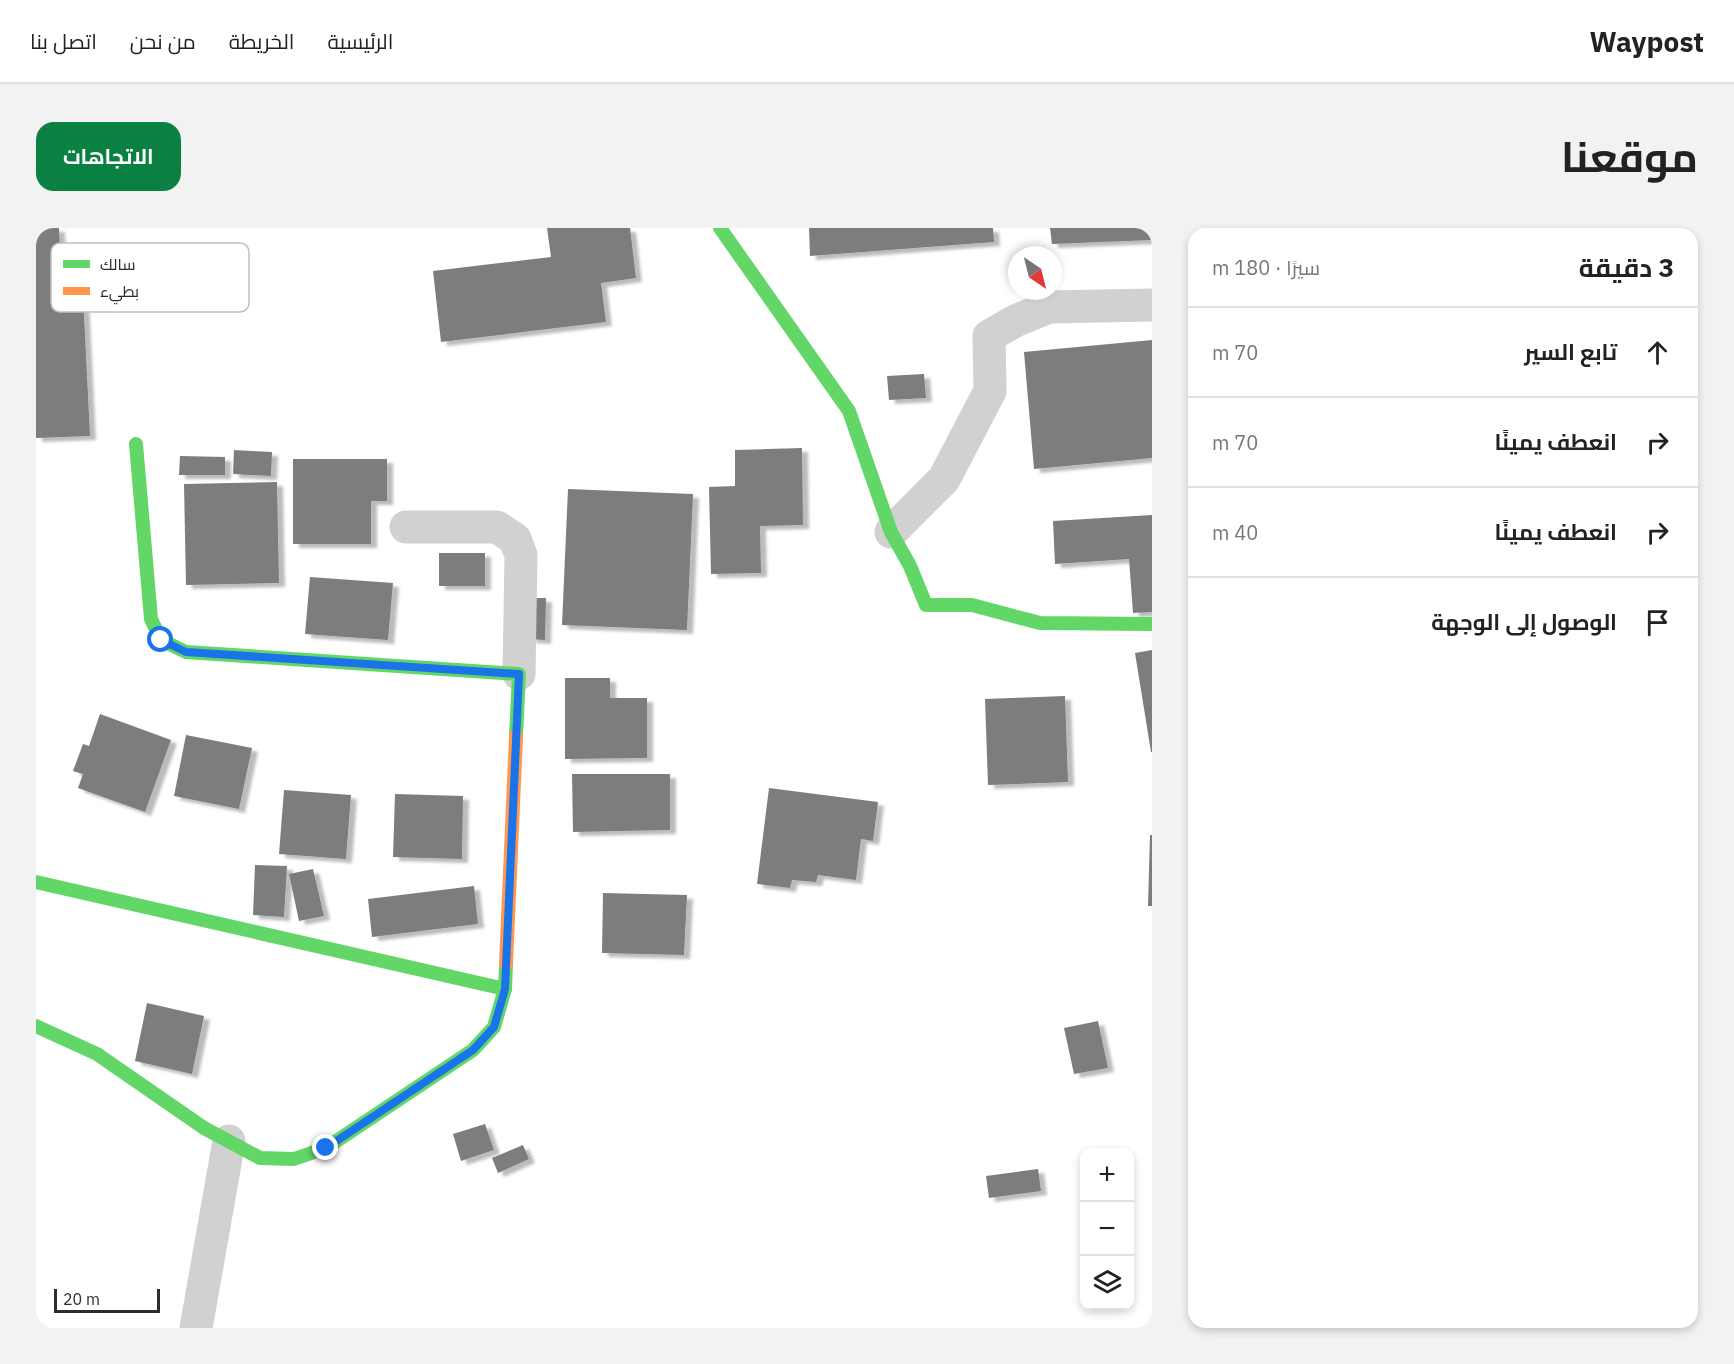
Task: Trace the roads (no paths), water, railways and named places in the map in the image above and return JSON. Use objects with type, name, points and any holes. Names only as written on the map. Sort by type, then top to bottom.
[{"type":"street","points":[[720,228],[849,411],[891,532],[910,566],[926,604],[972,605],[1040,623],[1152,624]]},
{"type":"street","points":[[891,532],[944,479],[990,391],[988,336],[1015,321],[1049,307],[1152,305]]},
{"type":"street","points":[[136,444],[151,619],[161,640],[186,652],[519,674]]},
{"type":"street","points":[[36,1026],[97,1054],[228,1141],[260,1158],[294,1159],[326,1148],[473,1050],[494,1027],[505,989],[519,674],[521,555],[514,539],[497,527],[406,527]]},
{"type":"street","points":[[36,882],[505,989]]},
{"type":"street","points":[[196,1328],[228,1141]]}]
